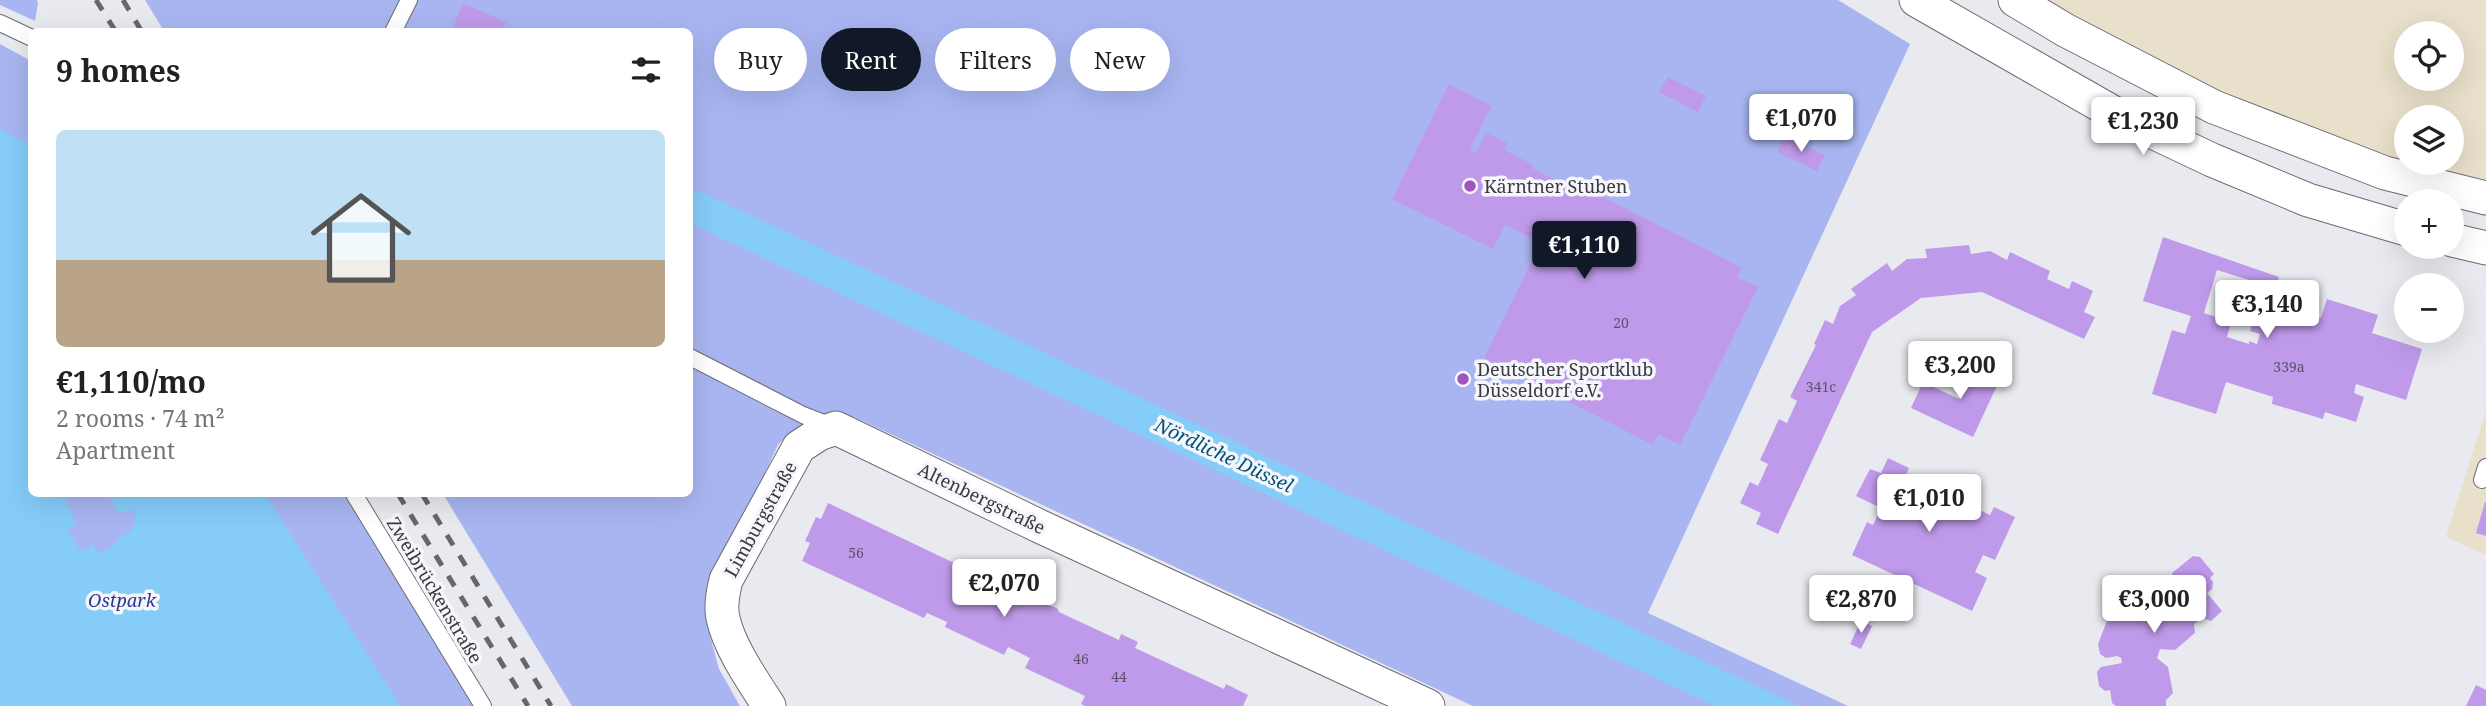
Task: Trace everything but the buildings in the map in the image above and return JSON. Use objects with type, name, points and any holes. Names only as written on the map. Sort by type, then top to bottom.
[{"type":"street","points":[[1916,0],[2121,117],[2201,155],[2308,200],[2394,225]]},
{"type":"street","points":[[2015,0],[2065,30],[2214,107],[2385,173],[2486,198]]},
{"type":"street","points":[[2464,243],[2486,248]]},
{"type":"street","name":"Limburgstraße","points":[[769,706],[722,617],[722,594],[726,580],[799,447],[819,434],[836,428]]},
{"type":"street","name":"Altenbergstraße","points":[[836,428],[1039,526],[1428,706]]},
{"type":"lane","points":[[395,28],[409,0]]},
{"type":"lane","points":[[0,23],[28,36]]},
{"type":"lane","name":"Altenbergstraße","points":[[693,359],[803,415],[836,428]]},
{"type":"lane","name":"Zweibrückenstraße","points":[[356,497],[483,706]]},
{"type":"shaded area","points":[[2021,0],[2486,0],[2486,195],[2404,175],[2464,175],[2464,105],[2394,105],[2394,172]]},
{"type":"shaded area","points":[[2486,411],[2486,555],[2446,537]]},
{"type":"green space","points":[[0,0],[37,0],[35,21],[0,5]]},
{"type":"green space","name":"Deutscher Sportklub Düsseldorf e.V.","points":[[145,0],[1838,0],[1910,44],[1648,613],[1848,706],[1473,706],[854,417],[831,416],[812,420],[778,445],[710,591],[710,636],[719,669],[740,706],[572,706],[445,497],[693,497],[693,28],[162,28]]},
{"type":"green space","name":"Ostpark","points":[[0,44],[28,59],[28,497],[349,497],[476,706],[0,706]]},
{"type":"water","name":"Ostpark","points":[[0,130],[28,143],[28,497],[67,497],[66,505],[73,514],[75,525],[67,530],[80,550],[88,550],[92,543],[98,552],[107,550],[129,532],[136,519],[133,510],[121,512],[115,509],[111,497],[267,497],[400,706],[0,706]]},
{"type":"water","name":"Nördliche Düssel","points":[[693,188],[1799,706],[1715,706],[693,224]]},
{"type":"railway","points":[[96,0],[114,28]]},
{"type":"railway","points":[[123,0],[140,28]]},
{"type":"railway","points":[[400,497],[528,706]]},
{"type":"railway","points":[[424,497],[551,706]]},
{"type":"place","name":"Kärntner Stuben","points":[[1470,186]]},
{"type":"place","name":"Deutscher Sportklub Düsseldorf e.V.","points":[[1463,379]]}]
